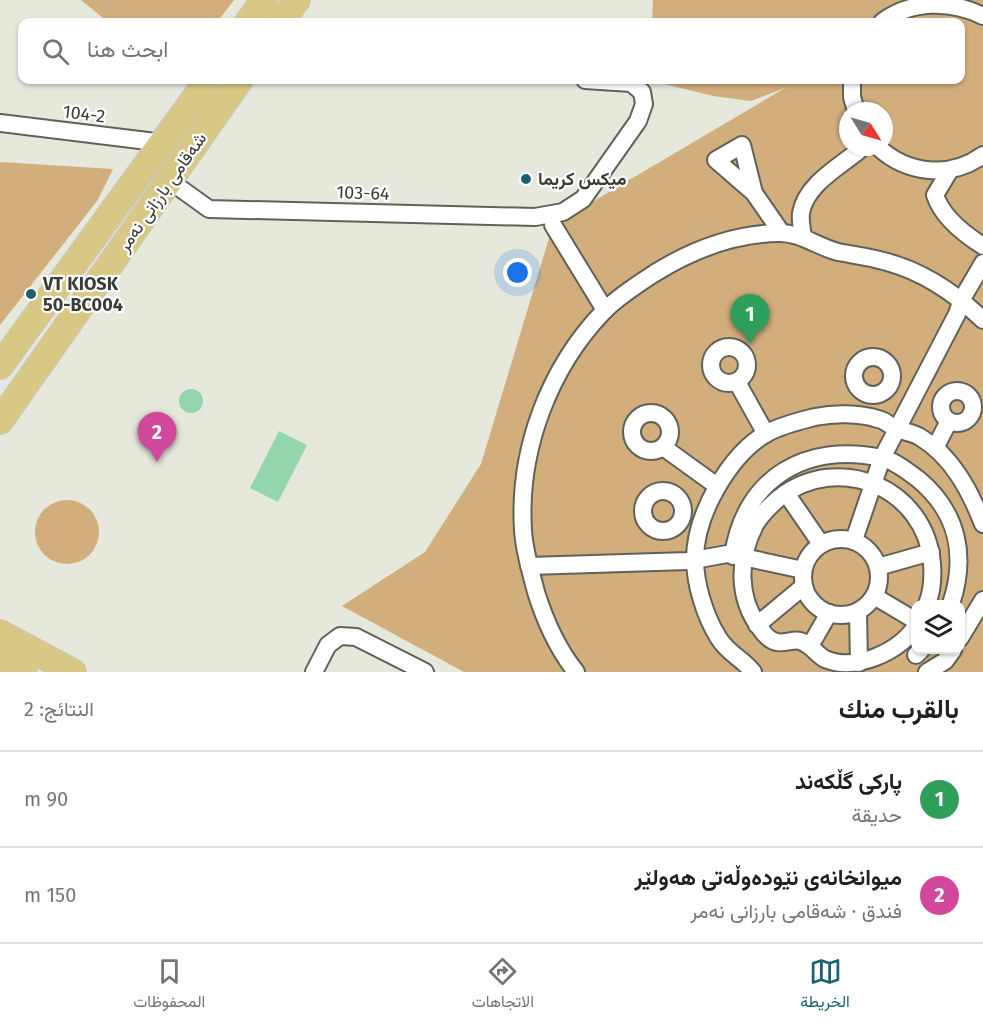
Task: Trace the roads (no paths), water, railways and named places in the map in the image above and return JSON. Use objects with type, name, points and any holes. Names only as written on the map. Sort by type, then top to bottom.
[{"type":"main road","points":[[251,18],[264,0]]},
{"type":"main road","name":"شەقامی بارزانی نەمر","points":[[0,366],[205,84]]},
{"type":"main road","name":"شەقامی بارزانی نەمر","points":[[0,421],[237,84]]},
{"type":"main road","points":[[2,640],[24,672]]},
{"type":"main road","points":[[2,640],[73,672]]},
{"type":"street","points":[[887,18],[913,5],[936,2],[960,5],[982,15]]},
{"type":"street","points":[[605,310],[558,219],[583,199],[638,121],[644,104],[642,92],[632,84]]},
{"type":"street","points":[[852,84],[853,102]]},
{"type":"street","name":"104-2","points":[[0,123],[164,143]]},
{"type":"street","points":[[889,156],[906,166],[928,171],[950,170],[973,163],[983,155]]},
{"type":"street","points":[[803,237],[801,213],[807,198],[831,172],[851,156]]},
{"type":"street","points":[[950,170],[935,195],[937,202],[956,225],[983,246]]},
{"type":"street","name":"103-64","points":[[170,181],[209,209],[558,219]]},
{"type":"street","points":[[754,193],[781,232]]},
{"type":"street","points":[[576,672],[566,659],[544,618],[529,566],[523,530],[525,484],[532,440],[547,394],[572,352],[605,310],[646,272],[715,243],[781,232],[803,237],[835,251],[888,262],[929,278],[962,299],[983,320]]},
{"type":"street","points":[[854,540],[882,458],[957,314],[962,299],[983,263]]},
{"type":"street","points":[[878,357],[884,360],[891,370],[891,383],[877,395],[865,394],[860,391],[853,379],[855,367],[865,358],[878,357]]},
{"type":"street","points":[[737,382],[766,434]]},
{"type":"street","points":[[891,383],[914,394]]},
{"type":"street","points":[[865,394],[867,417]]},
{"type":"street","points":[[753,672],[747,664],[729,653],[717,637],[702,598],[695,560],[708,505],[717,486],[743,452],[766,434],[799,421],[821,416],[880,419],[896,428],[919,436],[935,448],[956,470],[972,495],[983,524]]},
{"type":"street","points":[[935,448],[949,421]]},
{"type":"street","points":[[663,447],[717,486]]},
{"type":"street","points":[[733,586],[750,505],[777,476],[793,466],[813,457],[834,453],[890,460],[928,487],[943,505],[954,525],[958,548],[958,573],[952,600]]},
{"type":"street","points":[[743,537],[767,508],[802,484],[824,478],[848,477],[872,483],[892,493],[910,509],[923,529],[931,552],[933,576],[928,600]]},
{"type":"street","points":[[666,492],[678,498],[683,508],[680,522],[670,530],[662,531],[651,528],[644,517],[645,504],[653,494],[666,492]]},
{"type":"street","points":[[786,493],[820,544]]},
{"type":"street","points":[[683,508],[708,505]]},
{"type":"street","points":[[662,531],[663,560]]},
{"type":"street","points":[[757,625],[803,578],[812,551],[820,544],[831,539],[854,540],[865,546],[873,555],[878,567],[878,587],[874,596],[858,612],[839,615],[817,607],[809,598],[803,578]]},
{"type":"street","points":[[878,567],[931,552]]},
{"type":"street","points":[[529,566],[663,560],[738,561],[803,578]]},
{"type":"street","points":[[738,561],[747,603],[757,625],[766,636],[777,642],[798,640],[810,646],[825,659],[846,665],[873,661],[886,655],[911,633]]},
{"type":"street","points":[[874,596],[911,619]]},
{"type":"street","points":[[965,630],[983,600]]},
{"type":"street","points":[[858,612],[859,663]]},
{"type":"street","points":[[810,646],[829,613]]},
{"type":"street","points":[[314,672],[328,645],[340,636],[356,638],[425,672]]},
{"type":"street","points":[[927,672],[945,661],[950,654]]},
{"type":"place","name":"ميكس كريما","points":[[526,179]]},
{"type":"place","name":"VT KIOSK 50-BC004","points":[[31,294]]},
{"type":"place","name":"پارکی گڵکەند","points":[[750,344]]},
{"type":"place","name":"میوانخانەی نێودەوڵەتی هەولێر","points":[[157,462]]}]
